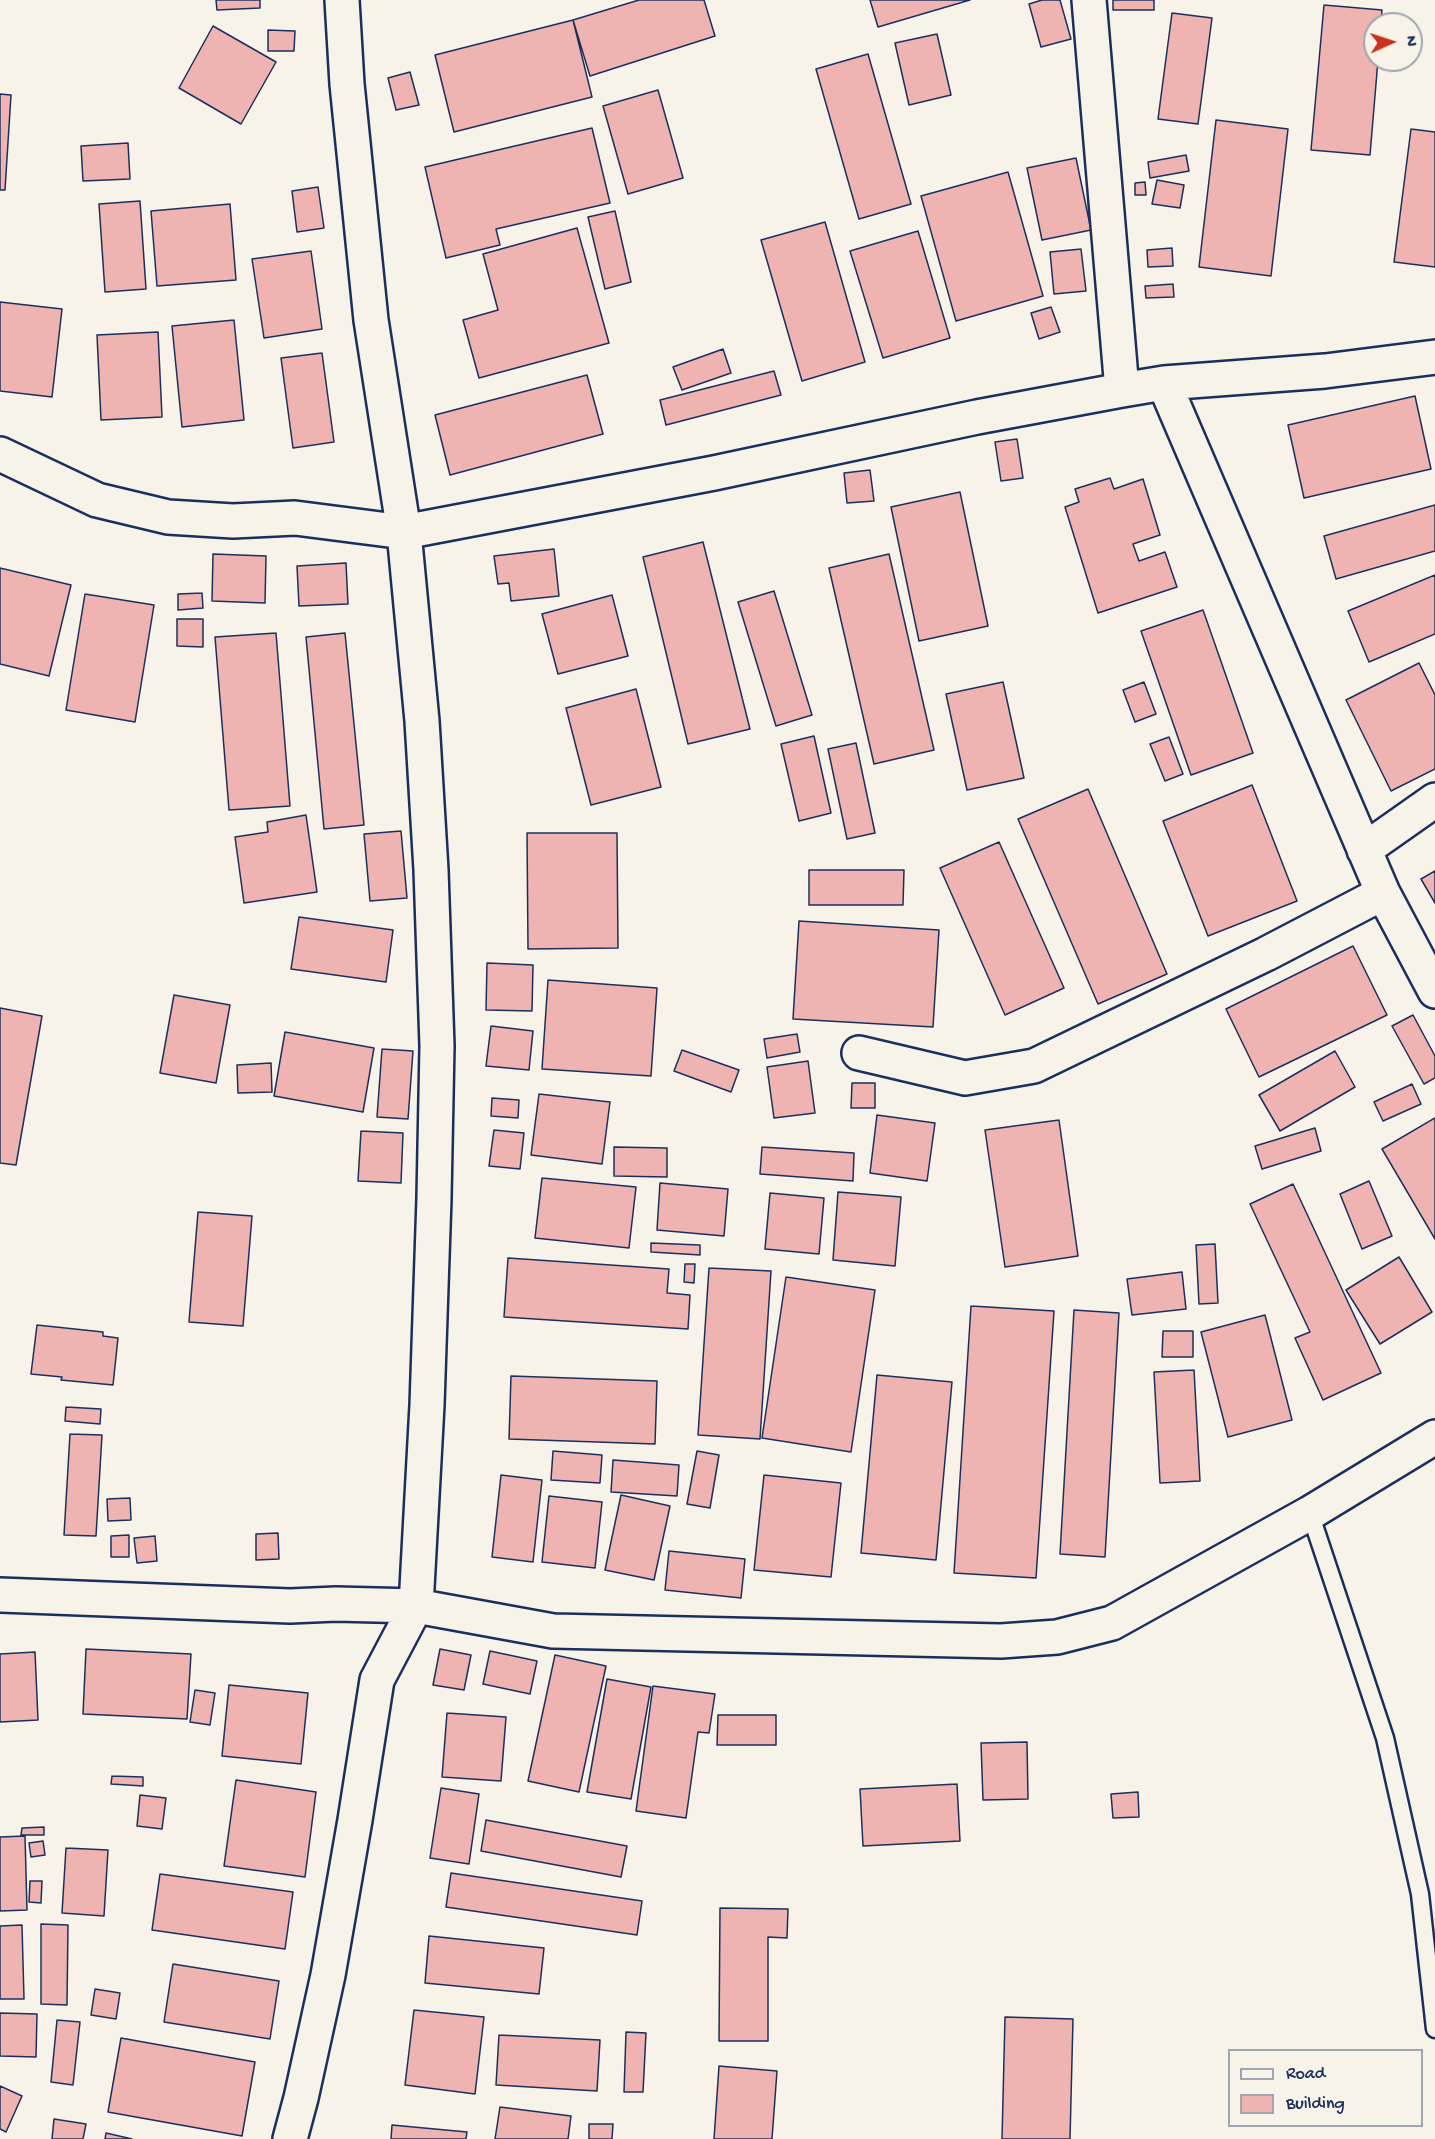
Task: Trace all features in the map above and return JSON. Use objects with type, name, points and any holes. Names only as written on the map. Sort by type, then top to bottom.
[{"type":"street","points":[[290,2139],[328,1975],[356,1820],[377,1680],[416,1606],[427,1405],[437,1046],[424,744],[404,532],[371,320],[346,84],[342,0]]},
{"type":"street","points":[[1089,0],[1122,390]]},
{"type":"street","points":[[0,454],[97,500],[168,517],[233,521],[295,518],[404,532],[714,473],[977,417],[1122,390],[1164,383],[1325,371],[1435,357]]},
{"type":"street","points":[[1164,383],[1383,894],[1435,991]]},
{"type":"street","points":[[1364,850],[1435,800]]},
{"type":"street","points":[[859,1053],[965,1078],[1034,1066],[1383,894]]},
{"type":"street","points":[[0,1595],[290,1606],[336,1604],[416,1606],[553,1631],[1001,1641],[1057,1637],[1113,1623],[1311,1513],[1435,1437]]},
{"type":"lane","points":[[1311,1513],[1385,1738],[1420,1894],[1435,2029]]},
{"type":"building","points":[[216,0],[260,0],[260,8],[217,10]]},
{"type":"building","points":[[639,0],[704,0],[715,36],[590,76],[573,20]]},
{"type":"building","points":[[870,0],[970,0],[878,27]]},
{"type":"building","points":[[1042,0],[1060,0],[1071,39],[1041,47],[1029,4]]},
{"type":"building","points":[[1113,0],[1154,0],[1154,10],[1113,10]]},
{"type":"building","points":[[1324,5],[1382,10],[1382,12],[1363,12],[1363,72],[1377,72],[1370,155],[1311,150]]},
{"type":"building","points":[[1172,13],[1212,18],[1198,124],[1158,119]]},
{"type":"building","points":[[573,20],[592,97],[454,132],[435,55]]},
{"type":"building","points":[[213,26],[276,62],[241,124],[179,88]]},
{"type":"building","points":[[268,30],[295,31],[294,51],[268,51]]},
{"type":"building","points":[[937,34],[951,95],[909,105],[895,43]]},
{"type":"building","points":[[868,54],[911,204],[859,219],[816,69]]},
{"type":"building","points":[[410,72],[419,105],[396,110],[388,78]]},
{"type":"building","points":[[658,90],[683,178],[628,194],[603,106]]},
{"type":"building","points":[[0,94],[11,95],[5,190],[0,190]]},
{"type":"building","points":[[1216,120],[1288,129],[1271,276],[1199,267]]},
{"type":"building","points":[[592,128],[610,203],[496,229],[500,245],[446,258],[425,167]]},
{"type":"building","points":[[1411,129],[1435,132],[1435,267],[1394,262]]},
{"type":"building","points":[[128,143],[130,179],[83,181],[81,146]]},
{"type":"building","points":[[1186,155],[1189,171],[1150,178],[1148,162]]},
{"type":"building","points":[[1076,158],[1091,230],[1042,240],[1027,168]]},
{"type":"building","points":[[1008,172],[1043,296],[956,321],[921,196]]},
{"type":"building","points":[[1157,180],[1184,185],[1180,208],[1152,204]]},
{"type":"building","points":[[1145,182],[1146,195],[1135,195],[1135,183]]},
{"type":"building","points":[[318,187],[324,228],[297,232],[292,191]]},
{"type":"building","points":[[140,201],[146,289],[105,292],[99,204]]},
{"type":"building","points":[[230,204],[236,280],[157,286],[151,211]]},
{"type":"building","points":[[615,211],[631,282],[605,289],[588,217]]},
{"type":"building","points":[[825,222],[865,362],[802,381],[761,240]]},
{"type":"building","points":[[577,228],[609,343],[479,378],[463,320],[498,310],[483,254]]},
{"type":"building","points":[[918,231],[950,338],[883,358],[850,251]]},
{"type":"building","points":[[1172,248],[1173,266],[1148,267],[1147,250]]},
{"type":"building","points":[[1081,249],[1086,291],[1054,294],[1050,252]]},
{"type":"building","points":[[311,251],[322,329],[264,338],[252,259]]},
{"type":"building","points":[[1173,284],[1174,297],[1146,298],[1145,286]]},
{"type":"building","points":[[0,302],[62,309],[52,397],[0,391]]},
{"type":"building","points":[[1051,307],[1060,332],[1039,339],[1031,313]]},
{"type":"building","points":[[234,320],[244,420],[182,427],[172,326]]},
{"type":"building","points":[[158,332],[162,417],[101,420],[97,335]]},
{"type":"building","points":[[723,349],[731,373],[682,390],[673,367]]},
{"type":"building","points":[[322,353],[334,442],[293,448],[281,358]]},
{"type":"building","points":[[774,371],[781,395],[666,425],[660,400]]},
{"type":"building","points":[[587,375],[603,434],[450,475],[435,415]]},
{"type":"building","points":[[1415,396],[1431,469],[1304,498],[1288,425]]},
{"type":"building","points":[[1017,439],[1023,478],[1001,481],[995,442]]},
{"type":"building","points":[[870,470],[874,501],[847,503],[844,473]]},
{"type":"building","points":[[1110,478],[1114,489],[1143,479],[1160,535],[1133,544],[1139,561],[1165,552],[1177,587],[1098,613],[1065,507],[1079,502],[1075,489]]},
{"type":"building","points":[[960,492],[988,626],[919,641],[891,507]]},
{"type":"building","points":[[1435,505],[1435,551],[1336,579],[1324,536]]},
{"type":"building","points":[[703,542],[750,729],[688,744],[643,557]]},
{"type":"building","points":[[554,549],[559,596],[511,601],[509,583],[498,584],[494,556]]},
{"type":"building","points":[[213,554],[266,556],[265,603],[212,601]]},
{"type":"building","points":[[889,554],[934,750],[874,764],[829,568]]},
{"type":"building","points":[[346,563],[348,604],[299,606],[297,566]]},
{"type":"building","points":[[0,568],[71,585],[49,676],[0,664]]},
{"type":"building","points":[[1435,575],[1435,634],[1369,662],[1348,611]]},
{"type":"building","points":[[774,591],[812,715],[776,726],[738,602]]},
{"type":"building","points":[[202,593],[203,608],[178,610],[178,594]]},
{"type":"building","points":[[85,594],[154,605],[135,722],[66,710]]},
{"type":"building","points":[[612,595],[628,656],[558,674],[542,614]]},
{"type":"building","points":[[1203,610],[1253,753],[1191,775],[1141,631]]},
{"type":"building","points":[[177,619],[203,619],[203,647],[177,646]]},
{"type":"building","points":[[276,633],[290,806],[229,810],[215,637]]},
{"type":"building","points":[[345,633],[364,825],[324,829],[306,637]]},
{"type":"building","points":[[1419,663],[1435,695],[1435,769],[1391,791],[1346,700]]},
{"type":"building","points":[[1003,682],[1024,778],[967,790],[946,694]]},
{"type":"building","points":[[1144,682],[1156,714],[1135,722],[1123,690]]},
{"type":"building","points":[[636,689],[661,787],[591,805],[566,708]]},
{"type":"building","points":[[814,736],[831,813],[799,821],[781,744]]},
{"type":"building","points":[[1169,737],[1183,774],[1165,781],[1150,744]]},
{"type":"building","points":[[856,743],[875,833],[847,839],[828,749]]},
{"type":"building","points":[[1252,785],[1297,901],[1208,936],[1163,821]]},
{"type":"building","points":[[1088,789],[1167,974],[1098,1004],[1018,819]]},
{"type":"building","points":[[306,815],[317,892],[244,903],[235,837],[268,832],[267,822]]},
{"type":"building","points":[[401,831],[407,898],[370,901],[364,834]]},
{"type":"building","points":[[527,833],[617,833],[618,948],[528,949]]},
{"type":"building","points":[[999,842],[1064,988],[1005,1015],[940,868]]},
{"type":"building","points":[[809,870],[904,870],[903,905],[809,905]]},
{"type":"building","points":[[1435,871],[1435,903],[1421,879]]},
{"type":"building","points":[[299,917],[393,930],[386,982],[291,969]]},
{"type":"building","points":[[799,921],[939,930],[933,1027],[793,1019]]},
{"type":"building","points":[[1353,946],[1387,1015],[1259,1077],[1226,1009]]},
{"type":"building","points":[[487,963],[533,965],[532,1011],[486,1010]]},
{"type":"building","points":[[548,980],[657,988],[651,1076],[542,1069]]},
{"type":"building","points":[[174,995],[230,1005],[216,1083],[160,1073]]},
{"type":"building","points":[[0,1008],[42,1016],[16,1165],[0,1163]]},
{"type":"building","points":[[1413,1015],[1435,1056],[1435,1078],[1424,1084],[1392,1026]]},
{"type":"building","points":[[491,1026],[533,1031],[529,1070],[486,1066]]},
{"type":"building","points":[[285,1032],[374,1048],[363,1112],[274,1096]]},
{"type":"building","points":[[797,1034],[800,1052],[767,1058],[764,1039]]},
{"type":"building","points":[[382,1049],[413,1051],[408,1119],[377,1117]]},
{"type":"building","points":[[682,1050],[739,1070],[731,1092],[674,1071]]},
{"type":"building","points":[[1335,1051],[1355,1087],[1280,1131],[1259,1095]]},
{"type":"building","points":[[808,1061],[815,1113],[774,1118],[767,1067]]},
{"type":"building","points":[[271,1063],[272,1092],[238,1093],[237,1065]]},
{"type":"building","points":[[852,1083],[875,1083],[875,1108],[851,1108]]},
{"type":"building","points":[[1412,1084],[1421,1104],[1383,1121],[1374,1102]]},
{"type":"building","points":[[539,1094],[610,1102],[602,1164],[531,1155]]},
{"type":"building","points":[[492,1098],[519,1100],[518,1118],[491,1116]]},
{"type":"building","points":[[877,1115],[935,1123],[927,1181],[870,1173]]},
{"type":"building","points":[[1435,1118],[1435,1239],[1382,1149]]},
{"type":"building","points":[[1059,1120],[1078,1256],[1005,1267],[985,1130]]},
{"type":"building","points":[[1315,1128],[1321,1151],[1262,1169],[1255,1146]]},
{"type":"building","points":[[494,1130],[524,1133],[520,1169],[489,1166]]},
{"type":"building","points":[[361,1131],[403,1133],[401,1183],[358,1181]]},
{"type":"building","points":[[614,1147],[667,1148],[667,1177],[614,1176]]},
{"type":"building","points":[[762,1147],[854,1153],[853,1181],[760,1174]]},
{"type":"building","points":[[542,1178],[636,1187],[629,1248],[535,1238]]},
{"type":"building","points":[[1369,1181],[1392,1236],[1362,1249],[1340,1194]]},
{"type":"building","points":[[660,1183],[728,1189],[724,1236],[657,1230]]},
{"type":"building","points":[[1293,1184],[1381,1373],[1323,1400],[1295,1338],[1310,1332],[1250,1204]]},
{"type":"building","points":[[838,1192],[901,1197],[895,1266],[833,1260]]},
{"type":"building","points":[[770,1193],[824,1198],[819,1254],[765,1249]]},
{"type":"building","points":[[198,1212],[252,1216],[243,1326],[189,1322]]},
{"type":"building","points":[[651,1243],[700,1245],[700,1255],[651,1252]]},
{"type":"building","points":[[1215,1244],[1218,1303],[1199,1304],[1196,1245]]},
{"type":"building","points":[[1399,1257],[1432,1312],[1380,1344],[1346,1290]]},
{"type":"building","points":[[508,1258],[669,1269],[667,1293],[690,1295],[688,1329],[504,1317]]},
{"type":"building","points":[[685,1264],[695,1264],[694,1283],[684,1282]]},
{"type":"building","points":[[709,1268],[771,1271],[760,1439],[698,1435]]},
{"type":"building","points":[[1182,1272],[1186,1309],[1132,1315],[1127,1279]]},
{"type":"building","points":[[786,1277],[875,1290],[851,1452],[762,1438]]},
{"type":"building","points":[[971,1306],[1054,1311],[1036,1578],[954,1573]]},
{"type":"building","points":[[1074,1310],[1119,1313],[1105,1557],[1060,1554]]},
{"type":"building","points":[[1265,1315],[1292,1420],[1228,1437],[1201,1332]]},
{"type":"building","points":[[37,1325],[103,1332],[103,1336],[118,1338],[113,1385],[61,1380],[62,1377],[31,1374]]},
{"type":"building","points":[[1163,1331],[1193,1331],[1193,1357],[1162,1357]]},
{"type":"building","points":[[1194,1370],[1200,1481],[1160,1483],[1154,1372]]},
{"type":"building","points":[[877,1375],[952,1382],[936,1560],[861,1553]]},
{"type":"building","points":[[511,1376],[657,1381],[655,1444],[509,1439]]},
{"type":"building","points":[[66,1407],[101,1409],[100,1424],[65,1421]]},
{"type":"building","points":[[70,1434],[102,1435],[96,1536],[64,1535]]},
{"type":"building","points":[[553,1451],[602,1455],[600,1483],[551,1480]]},
{"type":"building","points":[[697,1451],[719,1455],[710,1508],[687,1504]]},
{"type":"building","points":[[613,1460],[679,1465],[677,1496],[611,1492]]},
{"type":"building","points":[[501,1475],[542,1480],[533,1562],[492,1557]]},
{"type":"building","points":[[764,1475],[841,1483],[831,1577],[754,1570]]},
{"type":"building","points":[[621,1495],[670,1506],[654,1580],[605,1570]]},
{"type":"building","points":[[549,1496],[602,1502],[595,1568],[542,1562]]},
{"type":"building","points":[[130,1498],[131,1520],[108,1521],[107,1499]]},
{"type":"building","points":[[278,1533],[279,1559],[256,1560],[256,1534]]},
{"type":"building","points":[[129,1535],[129,1557],[111,1557],[111,1536]]},
{"type":"building","points":[[155,1536],[157,1561],[137,1563],[134,1538]]},
{"type":"building","points":[[669,1551],[745,1559],[741,1598],[665,1590]]},
{"type":"building","points":[[86,1649],[191,1654],[187,1719],[83,1714]]},
{"type":"building","points":[[440,1649],[471,1655],[464,1690],[433,1685]]},
{"type":"building","points":[[490,1651],[537,1661],[530,1694],[483,1684]]},
{"type":"building","points":[[35,1652],[38,1720],[0,1722],[0,1654]]},
{"type":"building","points":[[555,1655],[606,1666],[579,1792],[528,1781]]},
{"type":"building","points":[[607,1679],[651,1687],[631,1799],[587,1792]]},
{"type":"building","points":[[229,1685],[308,1693],[301,1764],[222,1756]]},
{"type":"building","points":[[653,1686],[715,1694],[709,1733],[698,1732],[686,1818],[636,1811]]},
{"type":"building","points":[[195,1690],[215,1693],[210,1725],[190,1722]]},
{"type":"building","points":[[447,1713],[506,1717],[501,1781],[442,1777]]},
{"type":"building","points":[[718,1715],[776,1715],[776,1745],[717,1745]]},
{"type":"building","points":[[1027,1742],[1028,1799],[983,1800],[981,1743]]},
{"type":"building","points":[[112,1776],[143,1777],[143,1786],[111,1784]]},
{"type":"building","points":[[236,1780],[316,1792],[305,1877],[224,1866]]},
{"type":"building","points":[[957,1784],[960,1841],[863,1846],[860,1789]]},
{"type":"building","points":[[441,1788],[479,1794],[469,1864],[430,1858]]},
{"type":"building","points":[[1138,1792],[1139,1817],[1113,1818],[1111,1794]]},
{"type":"building","points":[[140,1795],[166,1798],[162,1829],[137,1826]]},
{"type":"building","points":[[486,1820],[627,1846],[621,1877],[481,1851]]},
{"type":"building","points":[[44,1827],[44,1835],[21,1835],[22,1828]]},
{"type":"building","points":[[25,1836],[27,1910],[0,1911],[0,1837]]},
{"type":"building","points":[[43,1841],[45,1855],[31,1857],[29,1843]]},
{"type":"building","points":[[66,1848],[108,1850],[104,1916],[62,1913]]},
{"type":"building","points":[[451,1873],[642,1901],[637,1935],[446,1907]]},
{"type":"building","points":[[160,1874],[293,1892],[285,1949],[152,1930]]},
{"type":"building","points":[[30,1881],[42,1881],[41,1903],[29,1902]]},
{"type":"building","points":[[720,1908],[788,1909],[787,1938],[768,1937],[768,2041],[719,2041]]},
{"type":"building","points":[[41,1924],[68,1925],[67,2005],[41,2004]]},
{"type":"building","points":[[22,1925],[24,1999],[0,1999],[0,1926]]},
{"type":"building","points":[[429,1936],[544,1948],[539,1994],[425,1983]]},
{"type":"building","points":[[173,1964],[279,1981],[270,2039],[164,2022]]},
{"type":"building","points":[[95,1989],[120,1993],[116,2019],[91,2015]]},
{"type":"building","points":[[414,2010],[484,2017],[475,2094],[405,2085]]},
{"type":"building","points":[[0,2013],[37,2014],[36,2057],[0,2056]]},
{"type":"building","points":[[1005,2017],[1073,2019],[1070,2139],[1002,2139]]},
{"type":"building","points":[[57,2020],[80,2022],[73,2085],[51,2082]]},
{"type":"building","points":[[626,2032],[646,2033],[643,2092],[624,2092]]},
{"type":"building","points":[[499,2035],[600,2040],[597,2091],[496,2085]]},
{"type":"building","points":[[121,2038],[255,2062],[242,2136],[108,2112]]},
{"type":"building","points":[[719,2066],[777,2071],[772,2139],[714,2139]]},
{"type":"building","points":[[0,2086],[22,2096],[6,2132],[0,2129]]},
{"type":"building","points":[[500,2107],[571,2116],[568,2139],[495,2139]]},
{"type":"building","points":[[54,2119],[86,2124],[83,2139],[52,2139]]},
{"type":"building","points":[[589,2124],[613,2124],[612,2139],[589,2139]]},
{"type":"building","points":[[392,2125],[467,2132],[466,2139],[391,2139]]},
{"type":"building","points":[[106,2133],[132,2139],[105,2139]]}]
